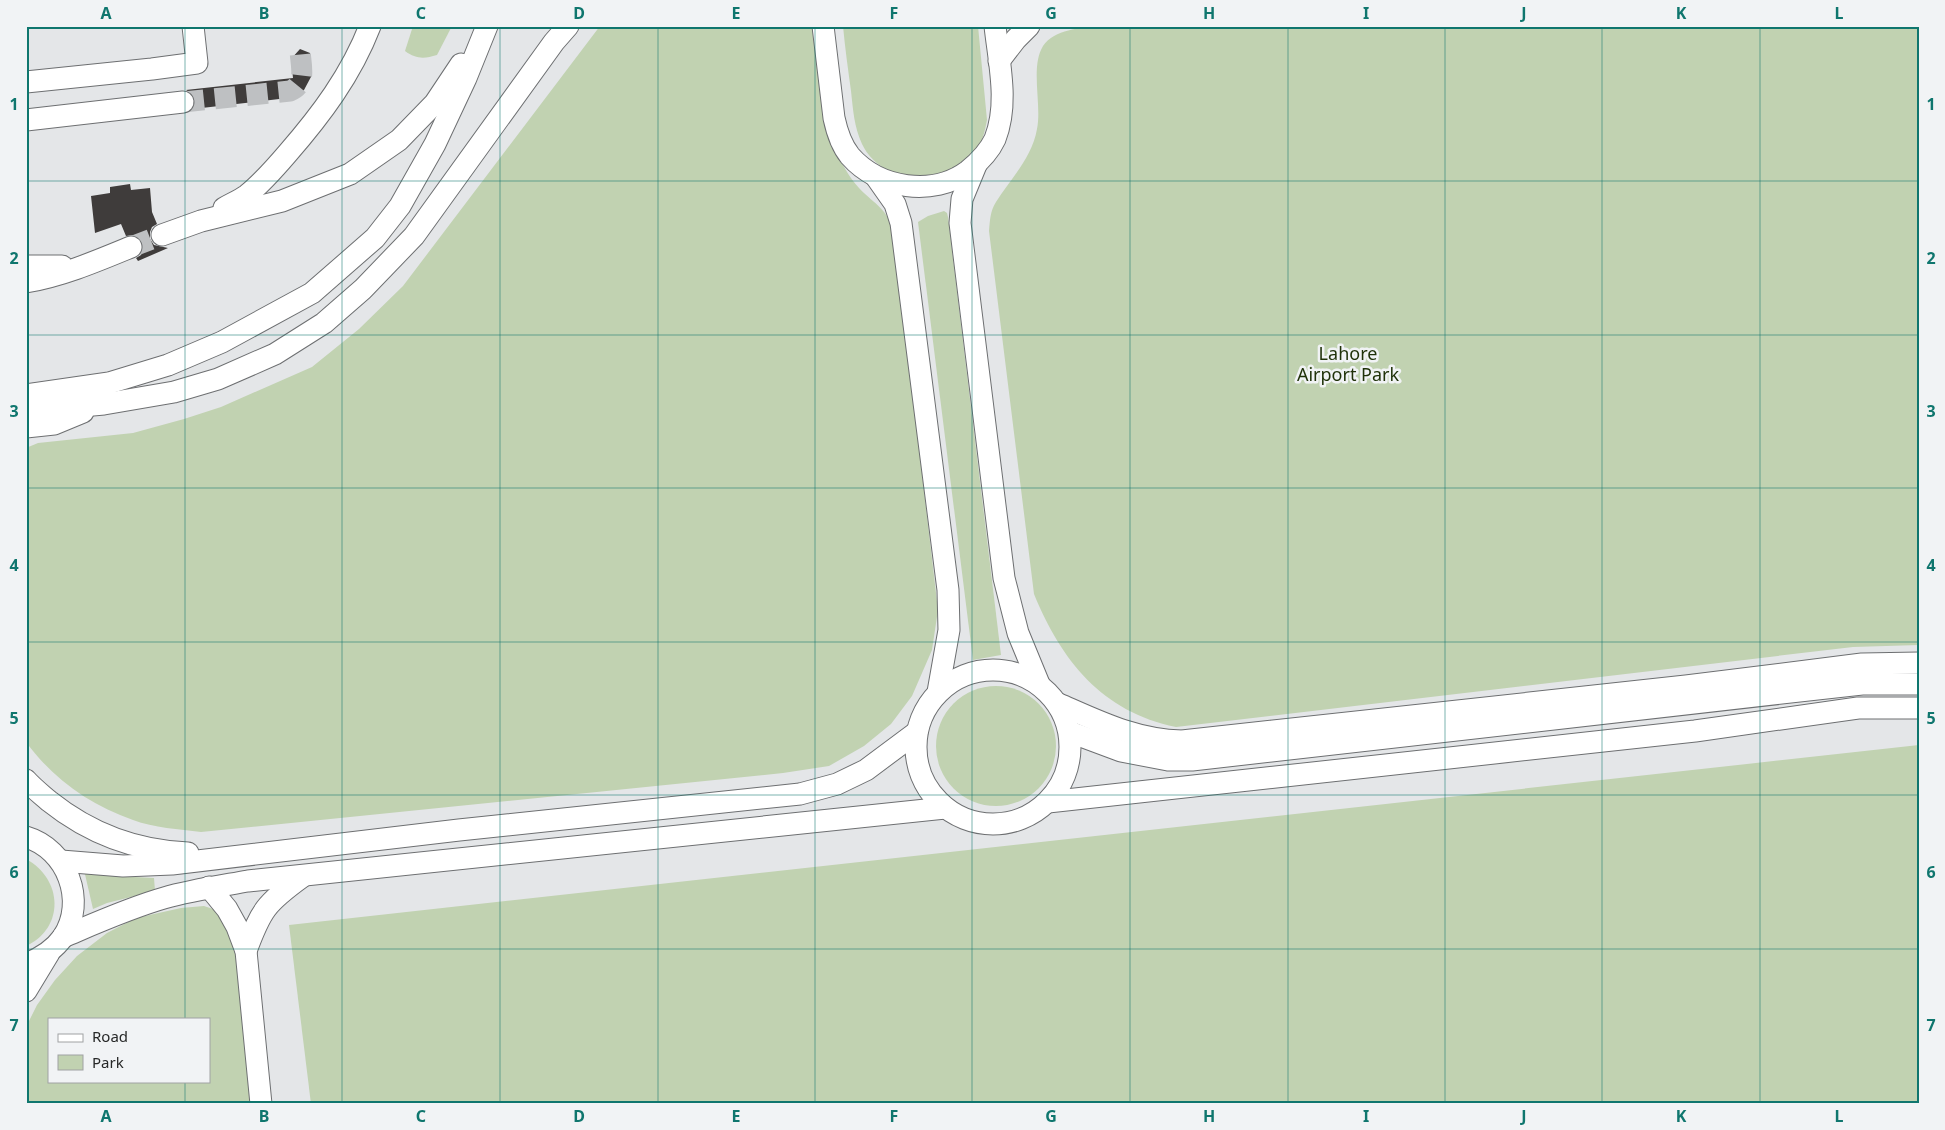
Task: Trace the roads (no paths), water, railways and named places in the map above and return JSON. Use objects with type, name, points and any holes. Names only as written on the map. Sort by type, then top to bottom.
[{"type":"street","points":[[26,82],[152,69],[197,62],[193,26]]},
{"type":"street","points":[[201,221],[247,195],[270,173],[306,132],[335,94],[361,50],[370,26]]},
{"type":"street","points":[[162,235],[201,221],[282,201],[350,174],[399,140],[435,103],[487,26]]},
{"type":"street","points":[[26,395],[109,383],[168,365],[222,342],[312,292],[375,238],[400,206],[435,144],[466,78],[487,26]]},
{"type":"street","points":[[26,411],[104,404],[174,392],[218,379],[276,354],[324,323],[363,289],[414,236],[554,42],[568,26]]},
{"type":"street","points":[[824,26],[836,129],[844,148],[862,168],[876,177],[902,185],[932,186],[961,176],[976,164],[994,140],[1002,115],[995,26]]},
{"type":"street","points":[[999,61],[1029,26]]},
{"type":"street","points":[[26,120],[183,102]]},
{"type":"street","points":[[976,164],[962,199],[960,211],[962,232],[1004,578],[1018,633],[1039,684]]},
{"type":"street","points":[[876,177],[895,204],[902,223],[948,590],[949,630],[938,692]]},
{"type":"street","points":[[26,282],[42,280],[82,267],[131,247]]},
{"type":"street","points":[[26,266],[82,267]]},
{"type":"street","points":[[26,428],[54,424],[104,404]]},
{"type":"street","points":[[1058,704],[1124,732],[1146,738],[1182,741],[1686,686],[1862,664],[1919,663]]},
{"type":"street","points":[[998,669],[1020,674],[1039,684],[1058,704],[1066,717],[1070,732],[1071,751],[1068,770],[1060,787],[1048,802],[1033,814],[1016,821],[998,824],[979,823],[961,817],[945,808],[929,790],[918,768],[916,756],[917,732],[925,710],[938,692],[956,679],[977,671],[998,669]]},
{"type":"street","points":[[1070,732],[1121,751],[1168,760],[1192,760],[1862,684],[1919,684]]},
{"type":"street","points":[[1048,802],[1696,731],[1858,708],[1919,708]]},
{"type":"street","points":[[61,861],[123,866],[162,865],[459,830],[800,794],[837,784],[866,770],[917,732]]},
{"type":"street","points":[[26,780],[70,817],[102,835],[133,845],[177,853],[245,856]]},
{"type":"street","points":[[26,964],[39,959],[57,944],[130,909],[165,898],[248,881],[945,808]]},
{"type":"street","points":[[26,991],[70,922],[73,906],[73,890],[69,875],[61,861],[44,844],[29,835]]},
{"type":"street","points":[[246,952],[256,923],[264,908],[276,895],[302,876]]},
{"type":"street","points":[[209,888],[227,909],[234,921],[246,952],[261,1104]]},
{"type":"tunnel","points":[[183,102],[290,91],[299,84],[301,79],[300,51]]},
{"type":"tunnel","points":[[131,247],[162,235]]},
{"type":"park label","name":"Lahore Airport Park","points":[[1348,364]]}]
